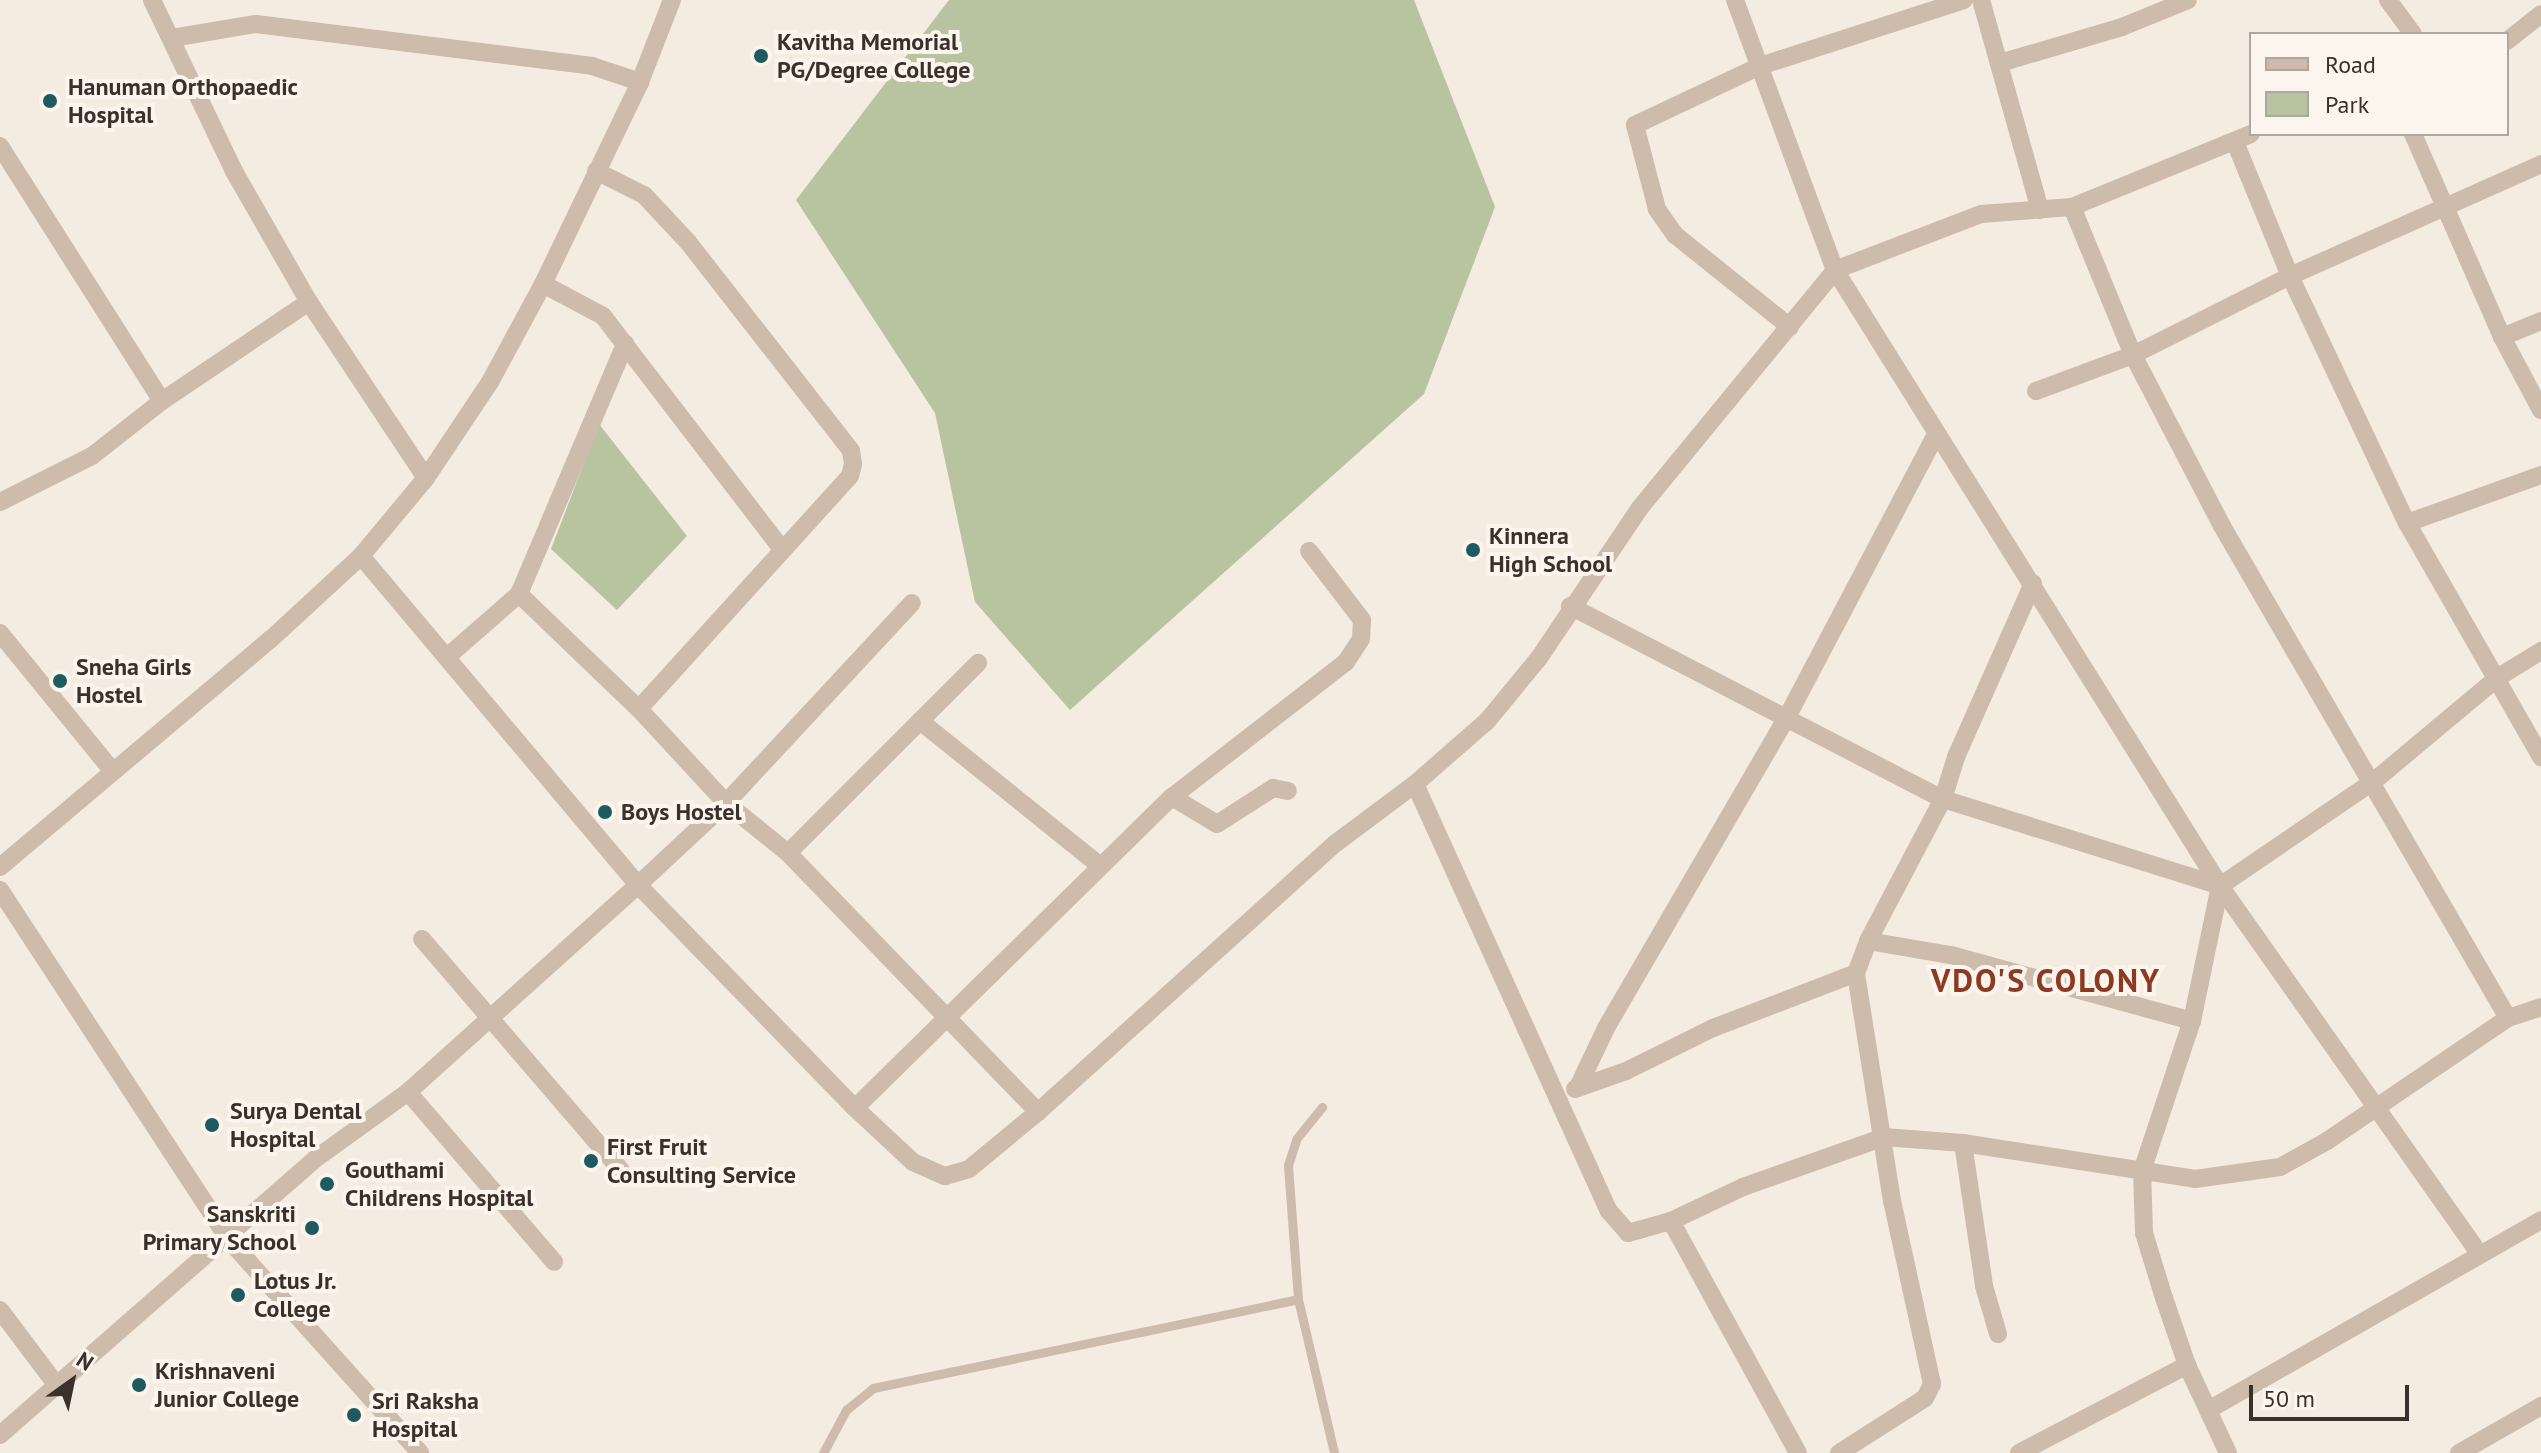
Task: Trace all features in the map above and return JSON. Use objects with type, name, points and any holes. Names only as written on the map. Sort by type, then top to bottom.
[{"type":"street","points":[[152,0],[235,173],[309,302],[426,478]]},
{"type":"street","points":[[0,867],[111,769],[271,639],[361,556],[426,478],[490,382],[543,284],[640,82],[672,0]]},
{"type":"street","points":[[1735,0],[1835,270],[2220,886],[2379,1106],[2478,1252]]},
{"type":"street","points":[[1790,327],[1675,235],[1657,209],[1635,136],[1640,119],[1760,66],[1964,0]]},
{"type":"street","points":[[1981,0],[2040,210]]},
{"type":"street","points":[[2000,63],[2122,27],[2188,0]]},
{"type":"street","points":[[2388,0],[2412,32]]},
{"type":"street","points":[[2509,39],[2541,14]]},
{"type":"street","points":[[172,38],[256,24],[592,66],[640,82]]},
{"type":"street","points":[[2414,136],[2444,211],[2502,337],[2541,410]]},
{"type":"street","points":[[361,556],[638,885],[855,1108],[913,1162],[945,1176],[969,1169],[1038,1112],[1336,843],[1415,784],[1488,720],[1539,658],[1570,606],[1639,509],[1835,270],[1981,214],[2072,207],[2243,138],[2290,276],[2407,523],[2541,757]]},
{"type":"street","points":[[1,142],[162,401]]},
{"type":"street","points":[[2036,391],[2133,355],[2290,276],[2444,211],[2541,164]]},
{"type":"street","points":[[596,171],[644,195],[688,242],[851,451],[850,476],[639,709]]},
{"type":"street","points":[[2072,207],[2133,355],[2222,526],[2374,781],[2508,1018]]},
{"type":"street","points":[[543,284],[603,316],[782,549]]},
{"type":"street","points":[[0,502],[92,456],[162,401],[309,302]]},
{"type":"street","points":[[2502,337],[2541,321]]},
{"type":"street","points":[[447,657],[519,594],[625,344]]},
{"type":"street","points":[[1578,1087],[1606,1028],[1786,719],[1937,433]]},
{"type":"street","points":[[2407,523],[2541,475]]},
{"type":"street","points":[[855,1108],[948,1019],[1098,864],[1172,797],[1346,662],[1361,639],[1362,620],[1309,551]]},
{"type":"street","points":[[1839,1453],[1925,1398],[1932,1384],[1856,973],[1868,941],[1943,799],[1956,757],[2033,583]]},
{"type":"street","points":[[519,594],[639,709],[726,803],[788,853],[1038,1112]]},
{"type":"street","points":[[0,1435],[55,1383],[229,1240],[318,1157],[408,1092],[638,885],[726,803],[912,603]]},
{"type":"street","points":[[1570,606],[1943,799],[2220,886]]},
{"type":"street","points":[[0,633],[111,769]]},
{"type":"street","points":[[2227,1452],[2210,1409],[2187,1365],[2144,1233],[2142,1171],[2192,1021],[2220,886],[2374,781],[2497,678],[2541,651]]},
{"type":"street","points":[[788,853],[978,663]]},
{"type":"street","points":[[920,721],[1098,864]]},
{"type":"street","points":[[1415,784],[1609,1211],[1628,1233],[1671,1221],[1743,1187],[1884,1137],[1963,1143],[2195,1179],[2280,1167],[2379,1106],[2508,1018],[2541,1007]]},
{"type":"street","points":[[1172,797],[1217,824],[1273,788],[1288,791]]},
{"type":"street","points":[[0,890],[229,1240],[420,1453]]},
{"type":"street","points":[[422,939],[621,1170]]},
{"type":"street","points":[[1868,941],[1951,955],[2192,1021]]},
{"type":"street","points":[[1560,1102],[1578,1087],[1856,973]]},
{"type":"street","points":[[408,1092],[554,1262]]},
{"type":"street","points":[[1963,1143],[1984,1286],[1998,1334]]},
{"type":"street","points":[[2210,1409],[2478,1252],[2541,1220]]},
{"type":"street","points":[[1671,1221],[1798,1453]]},
{"type":"street","points":[[0,1310],[55,1383]]},
{"type":"street","points":[[2019,1453],[2187,1365]]},
{"type":"street","points":[[2459,1453],[2541,1406]]},
{"type":"lane","points":[[1322,1107],[1297,1138],[1288,1165],[1298,1299],[1334,1453]]},
{"type":"lane","points":[[823,1453],[846,1410],[873,1388],[1298,1299]]},
{"type":"green space","points":[[949,0],[1414,0],[1495,207],[1424,394],[1070,710],[975,602],[935,413],[796,200]]},
{"type":"green space","points":[[599,424],[687,536],[617,610],[551,549]]},
{"type":"place","name":"Kavitha Memorial PG/Degree College","points":[[761,56]]},
{"type":"place","name":"Hanuman Orthopaedic Hospital","points":[[50,101]]},
{"type":"place","name":"Kinnera High School","points":[[1473,550]]},
{"type":"place","name":"Sneha Girls Hostel","points":[[60,681]]},
{"type":"place","name":"Boys Hostel","points":[[605,812]]},
{"type":"place","name":"Surya Dental Hospital","points":[[212,1125]]},
{"type":"place","name":"First Fruit Consulting Service","points":[[591,1161]]},
{"type":"place","name":"Gouthami Childrens Hospital","points":[[327,1184]]},
{"type":"place","name":"Sanskriti Primary School","points":[[312,1228]]},
{"type":"place","name":"Lotus Jr. College","points":[[238,1295]]},
{"type":"place","name":"Krishnaveni Junior College","points":[[139,1385]]},
{"type":"place","name":"Sri Raksha Hospital","points":[[354,1415]]},
{"type":"district","name":"VDO'S COLONY","points":[[2046,980]]}]
